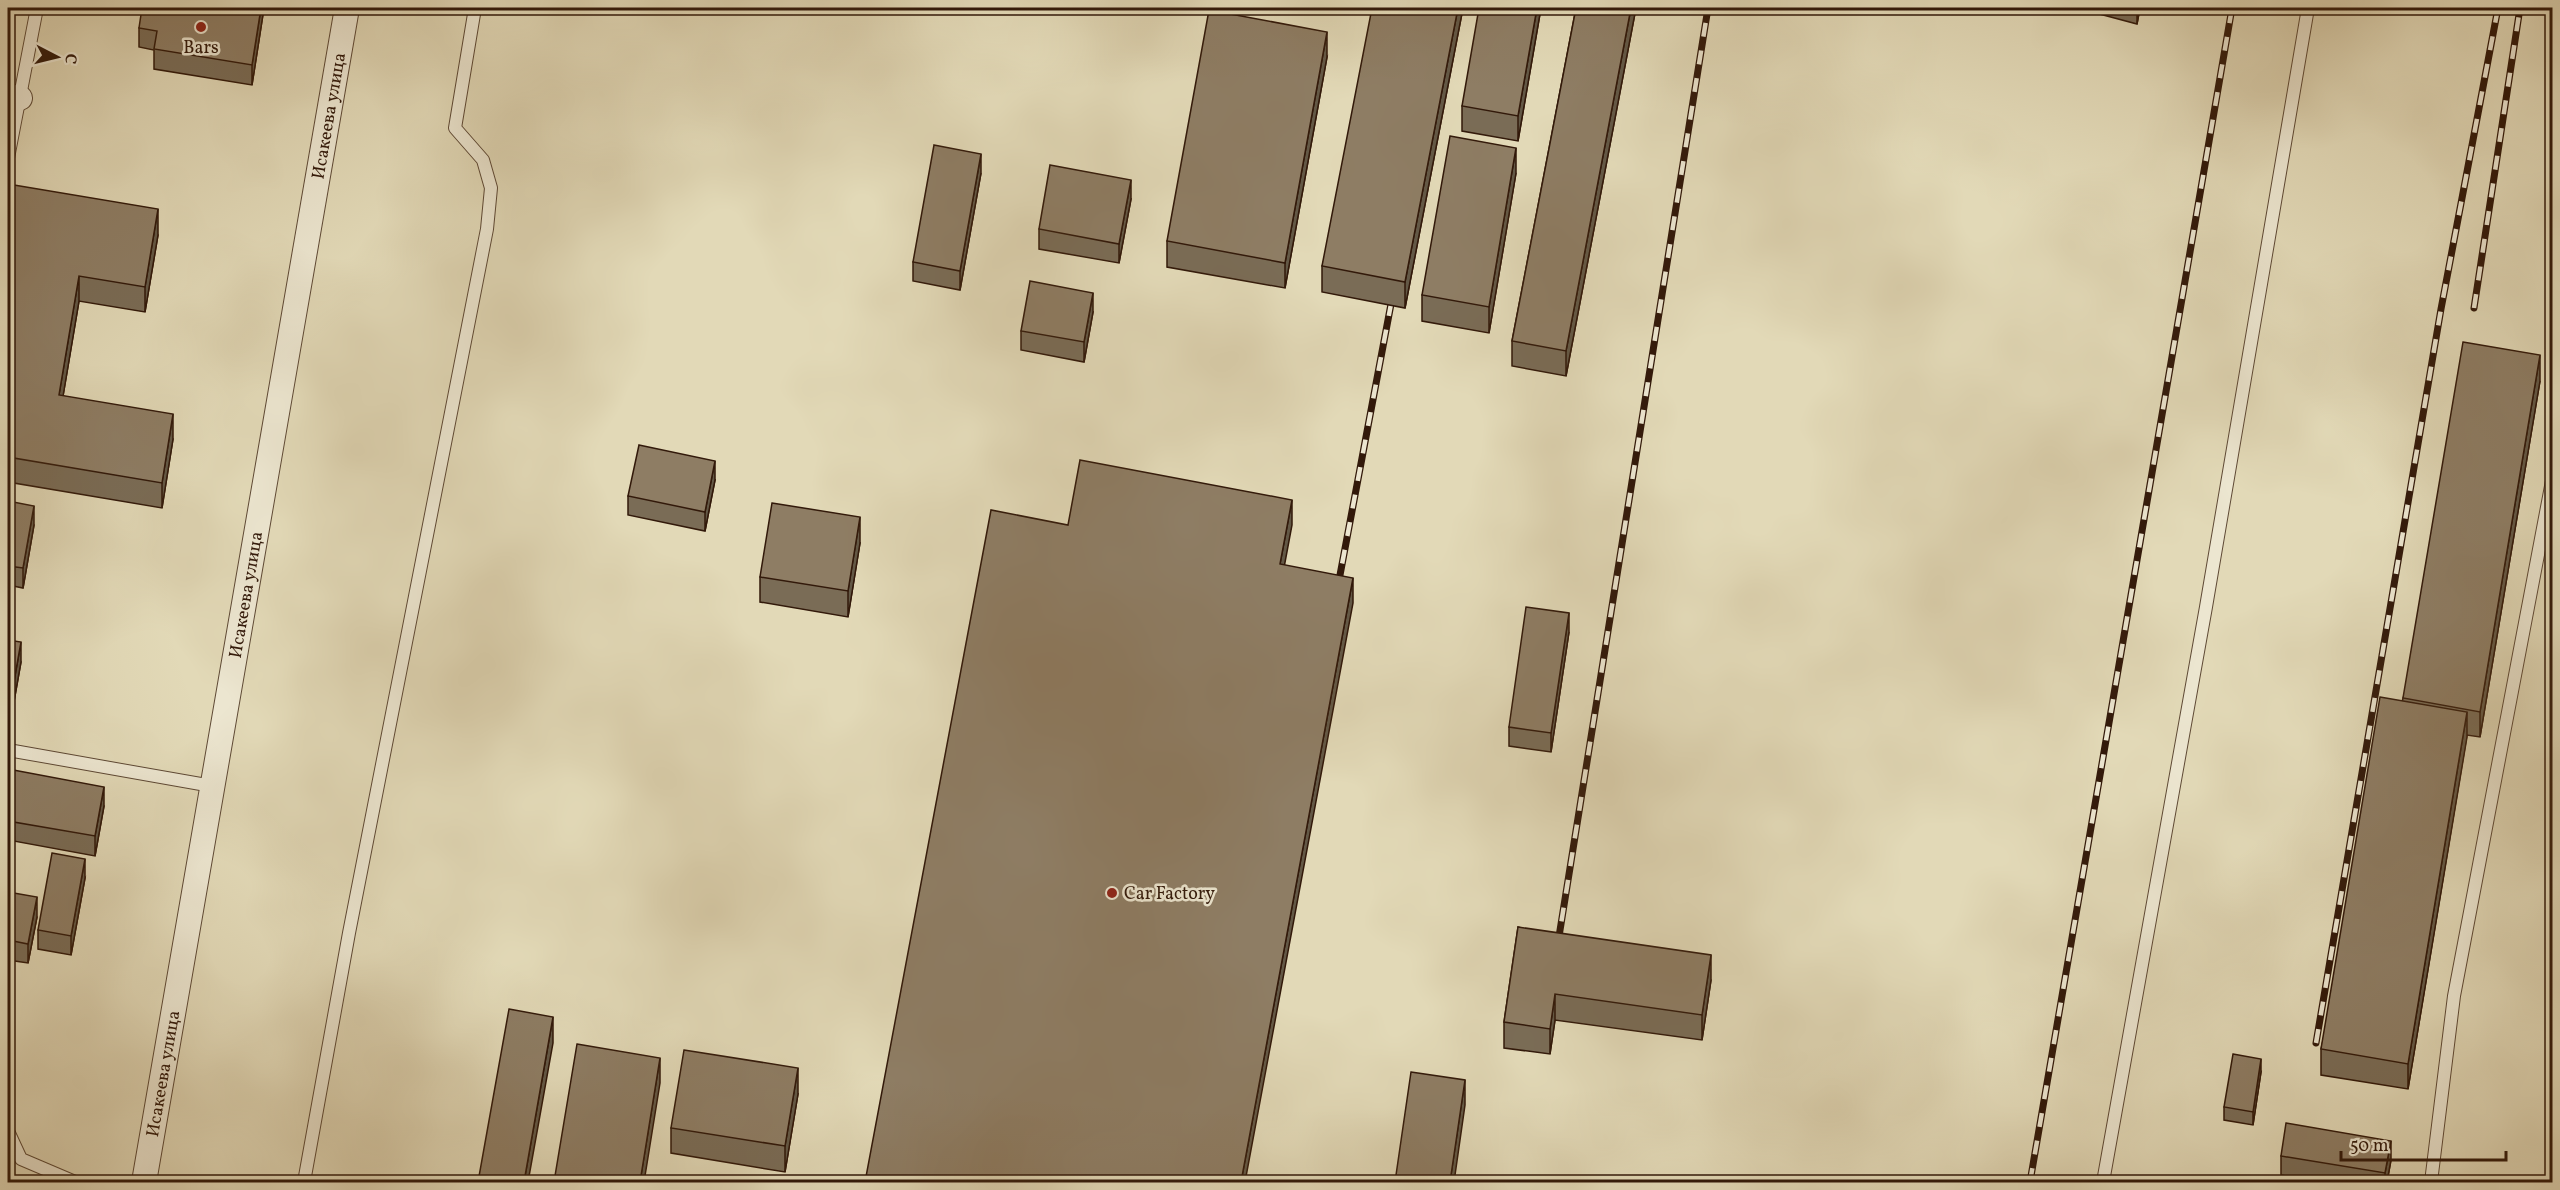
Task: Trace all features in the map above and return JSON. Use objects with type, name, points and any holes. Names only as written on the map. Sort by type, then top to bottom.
[{"type":"street","name":"Исакеева улица","points":[[144,1182],[347,8]]},
{"type":"lane","points":[[8,158],[14,97],[37,8]]},
{"type":"lane","points":[[304,1182],[349,933],[487,229],[491,188],[483,160],[455,128],[475,8]]},
{"type":"lane","points":[[2103,1182],[2208,595],[2308,8]]},
{"type":"lane","points":[[2431,1182],[2454,996],[2553,481]]},
{"type":"lane","points":[[8,750],[212,786]]},
{"type":"lane","points":[[8,1131],[21,1159],[75,1182]]},
{"type":"building","name":"Bars","points":[[142,8],[261,8],[252,65],[154,49],[157,31],[139,28]]},
{"type":"building","points":[[1372,8],[1458,8],[1405,282],[1322,266]]},
{"type":"building","points":[[1479,8],[1537,8],[1518,116],[1462,106]]},
{"type":"building","points":[[1576,8],[1631,8],[1566,351],[1512,341]]},
{"type":"building","points":[[1209,10],[1327,32],[1285,263],[1167,241]]},
{"type":"building","points":[[1450,136],[1516,148],[1489,307],[1422,295]]},
{"type":"building","points":[[934,145],[981,154],[960,271],[913,262]]},
{"type":"building","points":[[1050,165],[1131,180],[1119,244],[1039,229]]},
{"type":"building","points":[[8,184],[158,209],[145,287],[79,276],[59,395],[173,414],[162,483],[8,457]]},
{"type":"building","points":[[1030,281],[1093,293],[1084,342],[1021,331]]},
{"type":"building","points":[[2463,342],[2540,355],[2480,712],[2403,698]]},
{"type":"building","points":[[639,445],[715,461],[705,512],[628,496]]},
{"type":"building","name":"Car Factory","points":[[1080,460],[1292,500],[1280,564],[1353,578],[1241,1182],[865,1182],[991,510],[1068,525]]},
{"type":"building","points":[[8,501],[34,506],[23,568],[8,566]]},
{"type":"building","points":[[772,503],[860,517],[848,591],[760,577]]},
{"type":"building","points":[[1526,607],[1569,613],[1551,733],[1509,727]]},
{"type":"building","points":[[8,640],[21,642],[13,687],[8,686]]},
{"type":"building","points":[[2380,697],[2467,712],[2408,1064],[2321,1049]]},
{"type":"building","points":[[8,769],[104,787],[95,836],[8,821]]},
{"type":"building","points":[[52,853],[85,859],[71,936],[38,930]]},
{"type":"building","points":[[8,892],[37,897],[28,944],[8,940]]},
{"type":"building","points":[[1518,927],[1711,955],[1702,1015],[1555,994],[1550,1029],[1504,1022]]},
{"type":"building","points":[[509,1009],[553,1017],[524,1182],[478,1182]]},
{"type":"building","points":[[577,1044],[660,1058],[640,1182],[554,1182]]},
{"type":"building","points":[[684,1050],[798,1068],[785,1146],[671,1128]]},
{"type":"building","points":[[2233,1054],[2261,1059],[2253,1112],[2224,1107]]},
{"type":"building","points":[[1411,1072],[1465,1080],[1450,1182],[1395,1182]]},
{"type":"building","points":[[2286,1123],[2391,1141],[2385,1173],[2281,1156]]},
{"type":"railway","points":[[1557,949],[1708,8]]},
{"type":"railway","points":[[2030,1182],[2232,8]]},
{"type":"railway","points":[[2316,1043],[2441,309],[2498,8]]},
{"type":"railway","points":[[2474,308],[2520,8]]},
{"type":"railway","points":[[1337,591],[1394,288]]},
{"type":"place","name":"Bars","points":[[201,27]]},
{"type":"place","name":"Car Factory","points":[[1112,893]]}]
